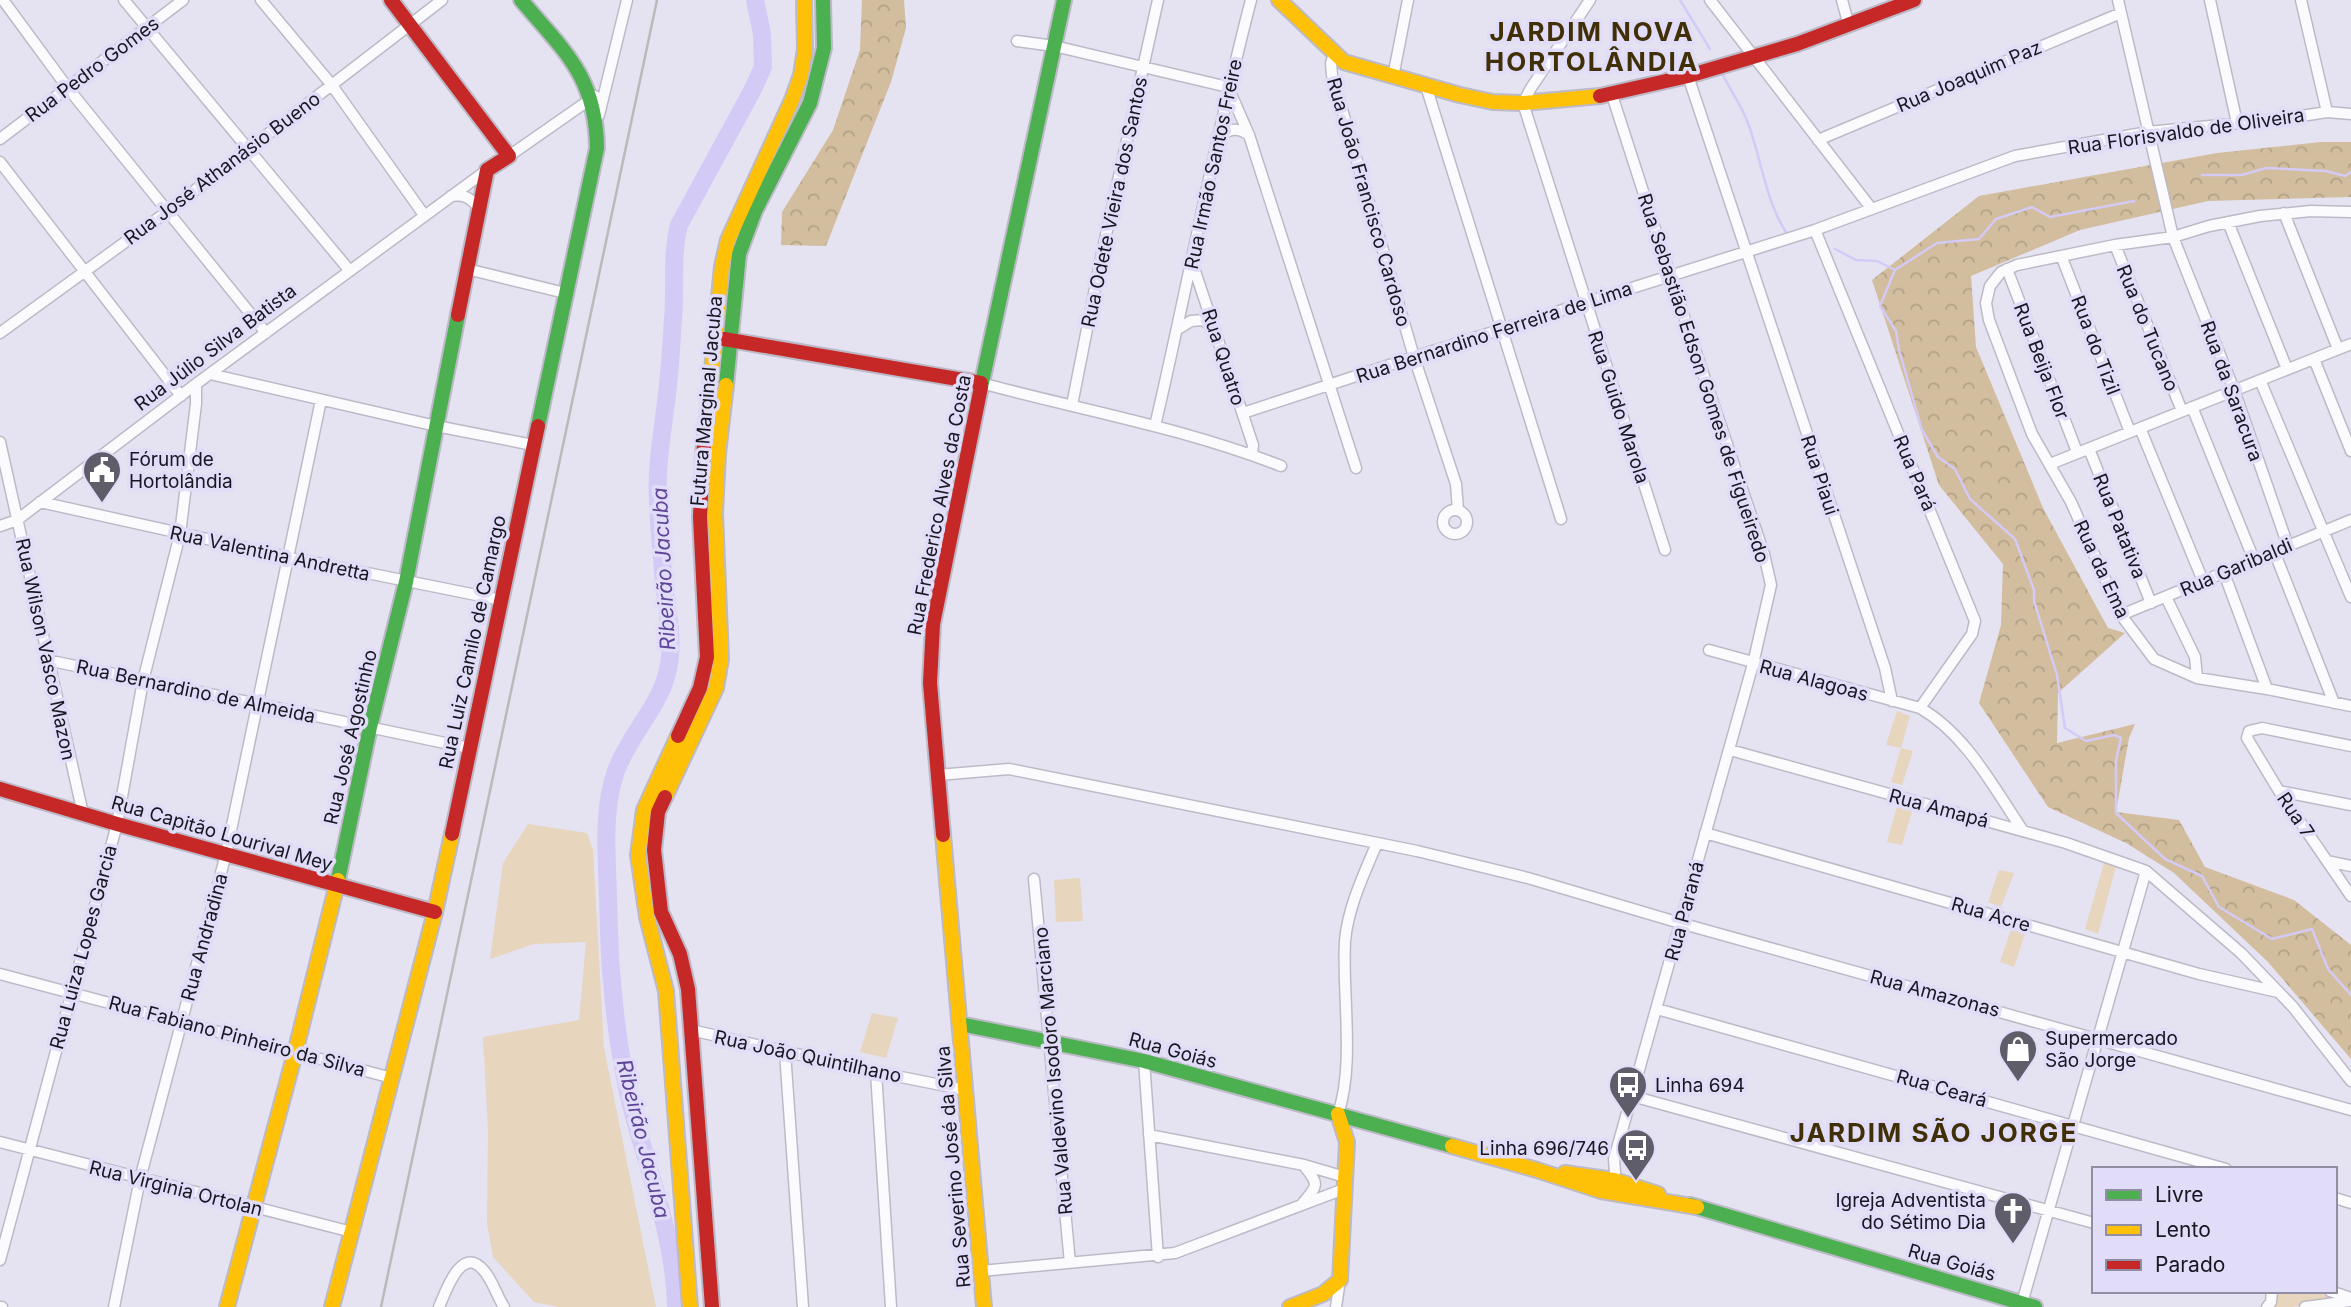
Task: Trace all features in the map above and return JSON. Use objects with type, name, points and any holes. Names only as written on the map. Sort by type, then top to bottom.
[{"type":"street","points":[[4,0],[67,87],[266,333]]},
{"type":"street","points":[[124,0],[145,29],[350,271]]},
{"type":"street","name":"Rua Pedro Gomes","points":[[0,139],[183,0]]},
{"type":"street","points":[[261,0],[331,85],[424,215]]},
{"type":"street","points":[[391,0],[509,156]]},
{"type":"street","name":"Rua José Athanásio Bueno","points":[[0,333],[167,211],[442,0]]},
{"type":"street","name":"Rua Luiz Camilo de Camargo","points":[[332,1307],[435,912],[597,148],[597,122],[591,99],[577,71],[521,0]]},
{"type":"street","points":[[597,122],[627,0]]},
{"type":"street","name":"Futura Marginal Jacuba","points":[[690,1307],[666,991],[647,917],[638,855],[644,810],[700,688],[707,657],[700,517],[703,455],[722,266],[728,240],[801,75],[805,49],[804,0]]},
{"type":"street","name":"Futura Marginal Jacuba","points":[[712,1307],[688,989],[680,954],[661,912],[654,850],[658,813],[716,688],[721,659],[715,513],[718,454],[739,254],[755,211],[810,103],[824,47],[823,0]]},
{"type":"street","name":"Rua Frederico Alves da Costa","points":[[960,1024],[930,683],[933,624],[981,383],[1065,0]]},
{"type":"street","name":"Rua Odete Vieira dos Santos","points":[[1072,405],[1158,0]]},
{"type":"street","name":"Rua Irmão Santos Freire","points":[[1155,426],[1228,87],[1251,0]]},
{"type":"street","points":[[1279,0],[1344,62],[1493,102],[1523,103],[1612,94],[1688,76],[1752,55],[1797,44],[1913,0]]},
{"type":"street","points":[[1393,77],[1408,0]]},
{"type":"street","points":[[1523,103],[1590,0]]},
{"type":"street","points":[[1710,0],[1871,208]]},
{"type":"street","points":[[1842,0],[1849,26]]},
{"type":"street","name":"Rua da Saracura","points":[[2118,0],[2173,237],[2234,390],[2288,546]]},
{"type":"street","points":[[2210,0],[2237,123]]},
{"type":"street","points":[[2301,0],[2327,112]]},
{"type":"street","name":"Rua Joaquim Paz","points":[[1818,140],[2121,13]]},
{"type":"street","points":[[1017,41],[1054,46],[1228,87],[1249,135],[1356,468]]},
{"type":"street","name":"Rua João Francisco Cardoso","points":[[1334,54],[1331,63],[1332,75],[1414,357],[1456,484],[1458,510]]},
{"type":"street","name":"Rua Piaui","points":[[1688,76],[1744,251],[1885,668],[1892,701]]},
{"type":"street","points":[[1426,86],[1561,519]]},
{"type":"street","name":"Rua Júlio Silva Batista","points":[[0,526],[17,520],[424,215],[605,88]]},
{"type":"street","name":"Rua Sebastião Edson Gomes de Figueiredo","points":[[1612,94],[1764,554],[1771,585],[1753,664]]},
{"type":"street","name":"Rua Guido Marola","points":[[1523,103],[1665,550]]},
{"type":"street","name":"Rua Florisvaldo de Oliveira","points":[[1744,251],[1815,230],[2015,156],[2148,132],[2327,112],[2351,114]]},
{"type":"street","points":[[1217,139],[1234,129],[1249,135]]},
{"type":"street","points":[[0,162],[181,396]]},
{"type":"street","name":"Rua José Agostinho","points":[[227,1307],[337,886],[370,727],[406,582],[487,170]]},
{"type":"street","points":[[450,196],[461,194],[479,208]]},
{"type":"street","points":[[2007,269],[2115,246],[2173,237],[2228,222],[2284,213],[2349,212],[2351,224]]},
{"type":"street","points":[[2284,213],[2338,349]]},
{"type":"street","points":[[2228,222],[2287,369]]},
{"type":"street","name":"Rua Pará","points":[[1815,230],[1975,621],[1972,634],[1920,708]]},
{"type":"street","name":"Rua do Tucano","points":[[2115,246],[2182,411]]},
{"type":"street","name":"Rua Bernardino Ferreira de Lima","points":[[1243,413],[1744,251]]},
{"type":"street","name":"Rua do Tizil","points":[[2062,258],[2203,581]]},
{"type":"street","name":"Rua Quatro","points":[[1192,261],[1253,445],[1252,455]]},
{"type":"street","name":"Rua da Ema","points":[[2007,269],[1990,286],[1986,303],[1989,320],[2032,434],[2071,502],[2121,615],[2154,659],[2197,678],[2351,706]]},
{"type":"street","name":"Rua Beija Flor","points":[[2007,269],[2077,453]]},
{"type":"street","points":[[467,270],[565,293]]},
{"type":"street","points":[[1178,329],[1191,321],[1203,320],[1216,330]]},
{"type":"street","points":[[714,338],[981,383],[1155,426],[1281,466]]},
{"type":"street","points":[[2050,464],[2351,344]]},
{"type":"street","points":[[2314,359],[2351,451]]},
{"type":"street","points":[[210,374],[436,426],[533,445]]},
{"type":"street","points":[[2260,380],[2351,597]]},
{"type":"street","name":"Rua Luiza Lopes Garcia","points":[[0,1260],[117,824],[143,681],[180,534],[196,404],[196,384]]},
{"type":"street","name":"Rua Andradina","points":[[114,1307],[140,1179],[226,854],[321,400]]},
{"type":"street","points":[[2192,407],[2254,560]]},
{"type":"street","name":"Rua Wilson Vasco Mazon","points":[[0,442],[83,814]]},
{"type":"street","name":"Rua Patativa","points":[[2089,449],[2151,603]]},
{"type":"street","name":"Rua Valentina Andretta","points":[[40,502],[288,557],[501,600]]},
{"type":"street","name":"Rua Garibaldi","points":[[2121,615],[2351,520]]},
{"type":"street","points":[[2274,551],[2334,703]]},
{"type":"street","points":[[2224,573],[2267,689]]},
{"type":"street","points":[[2166,597],[2195,657],[2197,678]]},
{"type":"street","name":"Rua Alagoas","points":[[1709,650],[1920,708]]},
{"type":"street","name":"Rua Bernardino de Almeida","points":[[47,660],[259,702],[469,748]]},
{"type":"street","name":"Rua Paraná","points":[[1601,1186],[1614,1158],[1753,664]]},
{"type":"street","points":[[1920,708],[1939,719],[1953,733],[2023,831]]},
{"type":"street","name":"Rua 7","points":[[2351,746],[2262,728],[2249,731],[2247,738],[2279,791],[2351,896]]},
{"type":"street","name":"Rua Amapá","points":[[1730,750],[2023,831],[2146,871]]},
{"type":"street","name":"Rua Amazonas","points":[[937,775],[1009,769],[1377,843],[1528,878],[2351,1110]]},
{"type":"street","name":"Rua Capitão Lourival Mey","points":[[0,789],[435,912]]},
{"type":"street","points":[[2279,791],[2351,805]]},
{"type":"street","name":"Rua Acre","points":[[1705,833],[2199,974],[2279,992]]},
{"type":"street","points":[[1336,1307],[1340,1280],[1347,1142],[1339,1114],[1345,1076],[1345,941],[1358,889],[1377,843]]},
{"type":"street","points":[[2328,861],[2351,866]]},
{"type":"street","points":[[2028,1305],[2049,1210],[2096,1038],[2146,871],[2241,953],[2279,992],[2351,1081]]},
{"type":"street","name":"Rua Valdevino Isodoro Marciano","points":[[1034,879],[1070,1264]]},
{"type":"street","name":"Rua Fabiano Pinheiro da Silva","points":[[0,974],[392,1078]]},
{"type":"street","name":"Rua Ceará","points":[[1657,1009],[2219,1167]]},
{"type":"street","points":[[668,1016],[691,1030],[670,1045]]},
{"type":"street","name":"Rua Goiás","points":[[960,1024],[1144,1061],[1537,1170],[1697,1207]]},
{"type":"street","name":"Rua Severino José da Silva","points":[[960,1024],[984,1307]]},
{"type":"street","name":"Rua João Quintilhano","points":[[691,1030],[966,1090]]},
{"type":"street","points":[[785,1052],[803,1307]]},
{"type":"street","points":[[1144,1061],[1158,1256]]},
{"type":"street","points":[[876,1072],[891,1307]]},
{"type":"street","points":[[1632,1096],[2092,1222]]},
{"type":"street","points":[[1347,1142],[1355,1131],[1374,1124]]},
{"type":"street","points":[[1150,1135],[1304,1165],[1344,1183]]},
{"type":"street","name":"Rua Virginia Ortolan","points":[[0,1142],[253,1209],[352,1232]]},
{"type":"street","name":"Rua Paraná","points":[[1614,1158],[1615,1180]]},
{"type":"street","points":[[1303,1204],[1316,1187],[1316,1182],[1304,1165]]},
{"type":"street","name":"Rua Goiás","points":[[1601,1186],[1615,1180],[2028,1305]]},
{"type":"street","points":[[981,1271],[1175,1253],[1303,1204],[1344,1183]]},
{"type":"street","points":[[439,1307],[452,1276],[468,1263],[482,1268],[502,1307]]},
{"type":"street","points":[[1290,1307],[1322,1294],[1340,1280]]},
{"type":"street","points":[[2335,1293],[2351,1300]]},
{"type":"street","points":[[2305,1307],[2351,1300]]},
{"type":"shaded area","points":[[1897,711],[1910,716],[1901,748],[1886,745]]},
{"type":"shaded area","points":[[1901,748],[1913,751],[1902,785],[1891,782]]},
{"type":"shaded area","points":[[1897,806],[1913,808],[1902,845],[1887,842]]},
{"type":"shaded area","points":[[528,824],[587,833],[593,850],[604,1048],[656,1307],[559,1307],[534,1302],[493,1257],[487,1223],[488,1130],[483,1037],[579,1020],[586,942],[534,944],[490,959],[503,863]]},
{"type":"shaded area","points":[[2104,863],[2116,866],[2098,934],[2085,929]]},
{"type":"shaded area","points":[[1999,870],[2014,873],[2001,907],[1988,902]]},
{"type":"shaded area","points":[[1080,878],[1083,921],[1056,922],[1054,880]]},
{"type":"shaded area","points":[[2011,929],[2025,934],[2014,967],[2000,962]]},
{"type":"shaded area","points":[[872,1013],[898,1018],[886,1058],[860,1052]]},
{"type":"shaded area","points":[[2274,1293],[2318,1293],[2340,1300],[2291,1307],[2271,1307]]},
{"type":"green space","points":[[862,0],[904,0],[906,28],[891,82],[826,246],[781,245],[782,212],[833,130],[860,50]]},
{"type":"green space","points":[[2321,142],[2351,142],[2351,197],[2208,201],[2080,230],[1971,276],[1976,347],[2043,508],[2108,628],[2125,633],[2058,693],[2057,743],[2135,724],[2129,738],[2116,812],[2179,820],[2205,867],[2294,900],[2351,945],[2351,1059],[2268,962],[2174,873],[2126,843],[2048,807],[1979,703],[2001,625],[2003,564],[1939,485],[1872,280],[1979,196],[2217,153]]},
{"type":"waterway","name":"Ribeirão Jacuba","points":[[676,1307],[671,1255],[630,1101],[619,1041],[610,950],[607,817],[616,771],[630,742],[656,701],[670,656],[658,488],[674,307],[674,260],[679,225],[763,67],[762,34],[755,0]]},
{"type":"waterway","points":[[1680,0],[1710,49]]},
{"type":"waterway","points":[[1722,73],[1745,117],[1773,207],[1786,232]]},
{"type":"waterway","points":[[2202,175],[2242,175],[2266,168],[2326,171],[2345,176],[2351,172]]},
{"type":"waterway","points":[[1895,270],[1937,243],[1979,239],[1996,219],[2032,207],[2050,217],[2134,201]]},
{"type":"waterway","points":[[1835,249],[1856,260],[1877,261],[1895,270],[1880,306],[1896,331],[1922,430],[1938,457],[1955,469],[1970,499],[2015,539],[2034,590],[2034,601],[2057,675],[2065,728],[2086,741],[2114,735],[2121,738],[2116,760],[2116,813],[2165,859],[2202,876],[2219,907],[2272,939],[2312,929],[2328,969],[2351,995]]},
{"type":"railway","points":[[381,1307],[657,0]]},
{"type":"traffic: fast","points":[[521,0],[564,50],[584,83],[591,102],[597,148],[538,426]]},
{"type":"traffic: fast","points":[[726,385],[739,254],[755,211],[810,103],[824,48],[823,0]]},
{"type":"traffic: fast","points":[[981,387],[1064,0]]},
{"type":"traffic: fast","points":[[338,880],[370,727],[406,582],[458,315]]},
{"type":"traffic: fast","points":[[960,1024],[1144,1061],[1452,1146]]},
{"type":"traffic: fast","points":[[1690,1205],[2035,1307]]},
{"type":"traffic: slow","points":[[711,380],[722,266],[728,240],[801,75],[805,49],[804,0]]},
{"type":"traffic: slow","points":[[1279,0],[1344,62],[1493,102],[1523,103],[1600,96]]},
{"type":"traffic: slow","points":[[665,797],[716,688],[721,659],[715,513],[726,385]]},
{"type":"traffic: slow","points":[[678,736],[644,810],[638,855],[647,917],[666,991],[690,1307]]},
{"type":"traffic: slow","points":[[332,1307],[435,912],[452,834]]},
{"type":"traffic: slow","points":[[943,835],[984,1307]]},
{"type":"traffic: slow","points":[[227,1307],[338,880]]},
{"type":"traffic: slow","points":[[1290,1307],[1323,1294],[1340,1280],[1347,1142],[1338,1114]]},
{"type":"traffic: slow","points":[[1452,1146],[1601,1191],[1697,1207]]},
{"type":"traffic: slow","points":[[1565,1173],[1614,1180],[1658,1194]]},
{"type":"traffic: jam","points":[[391,0],[509,156],[487,170],[458,315]]},
{"type":"traffic: jam","points":[[1600,96],[1688,76],[1797,44],[1914,0]]},
{"type":"traffic: jam","points":[[724,339],[981,383]]},
{"type":"traffic: jam","points":[[678,736],[700,688],[707,657],[700,517],[711,380]]},
{"type":"traffic: jam","points":[[943,835],[930,683],[933,624],[981,387]]},
{"type":"traffic: jam","points":[[452,834],[538,426]]},
{"type":"traffic: jam","points":[[0,789],[435,912]]},
{"type":"traffic: jam","points":[[665,797],[658,812],[654,850],[661,912],[680,954],[688,989],[712,1307]]},
{"type":"place","name":"Fórum de Hortolândia","points":[[102,504]]},
{"type":"place","name":"Supermercado São Jorge","points":[[2018,1083]]},
{"type":"place","name":"Linha 694","points":[[1628,1119]]},
{"type":"place","name":"Linha 696/746","points":[[1636,1182]]},
{"type":"place","name":"Igreja Adventista do Sétimo Dia","points":[[2013,1245]]},
{"type":"district","name":"JARDIM NOVA HORTOLÂNDIA","points":[[1592,47]]},
{"type":"district","name":"JARDIM SÃO JORGE","points":[[1934,1133]]}]
